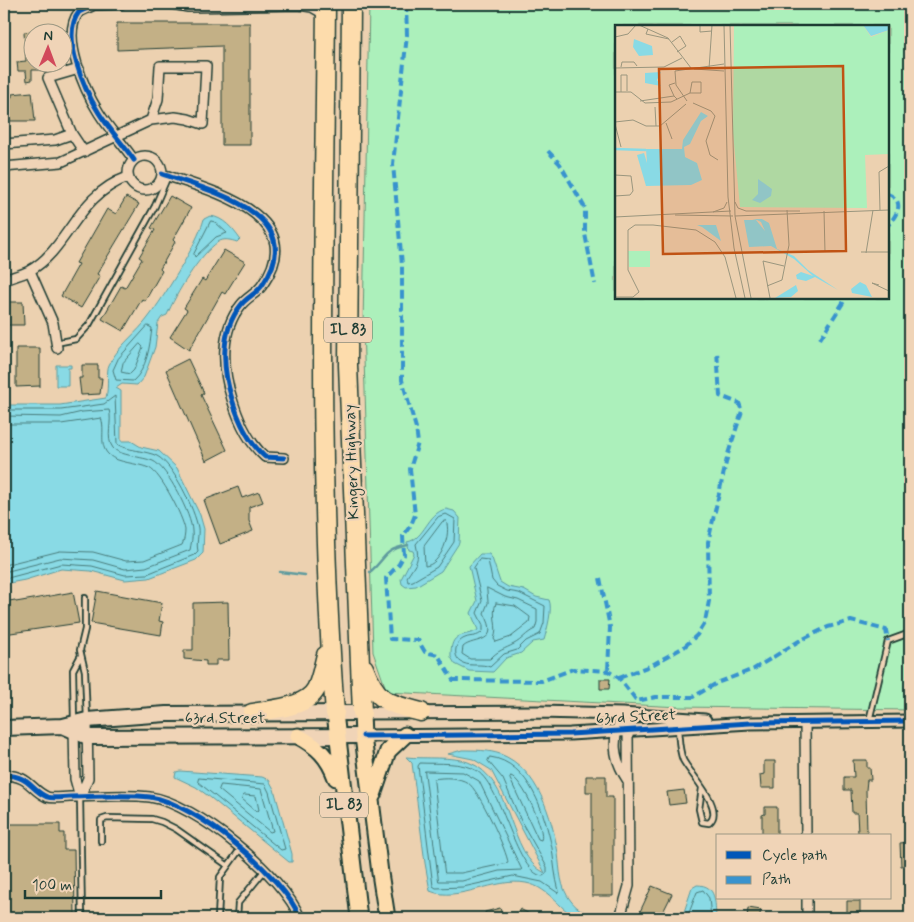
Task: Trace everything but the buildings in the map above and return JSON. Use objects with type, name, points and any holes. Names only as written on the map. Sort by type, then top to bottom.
[{"type":"highway","name":"Kingery Highway","points":[[351,4],[348,364],[359,656],[363,736],[388,918]]},
{"type":"highway","name":"Kingery Highway","points":[[326,10],[321,362],[329,643],[336,736],[359,918]]},
{"type":"highway","points":[[252,713],[297,703],[309,697],[318,683],[329,643]]},
{"type":"highway","points":[[359,656],[370,685],[379,697],[394,705],[421,712]]},
{"type":"highway","points":[[298,736],[325,755],[344,798]]},
{"type":"highway","points":[[371,801],[388,751],[405,736]]},
{"type":"main road","name":"63rd Street","points":[[77,728],[166,714],[362,713]]},
{"type":"main road","name":"63rd Street","points":[[4,728],[77,728],[298,736],[363,736]]},
{"type":"street","points":[[121,4],[94,5],[84,9],[75,17],[72,34],[75,58],[79,70],[99,114],[134,160]]},
{"type":"street","points":[[172,4],[188,7],[299,5],[326,10]]},
{"type":"street","points":[[4,167],[61,162],[151,120],[175,117],[203,124],[206,66],[160,66],[158,99],[151,120]]},
{"type":"street","points":[[79,70],[48,78],[72,134],[84,152]]},
{"type":"street","points":[[4,144],[55,140],[72,134]]},
{"type":"street","points":[[134,160],[146,156],[153,158],[165,175],[228,198],[253,211],[266,223],[274,238],[271,270],[262,286],[242,303],[231,319],[226,339],[224,360],[226,382],[244,430],[265,457],[284,458]]},
{"type":"street","points":[[134,160],[128,177],[132,184],[144,189],[156,185],[165,175]]},
{"type":"street","points":[[4,280],[30,270],[54,248],[89,202],[114,182],[128,177]]},
{"type":"street","points":[[30,270],[53,323],[56,346]]},
{"type":"street","name":"63rd Street","points":[[362,713],[622,714],[750,723]]},
{"type":"street","points":[[620,918],[629,886],[628,730],[622,714]]},
{"type":"street","points":[[622,714],[615,731],[618,766],[628,781]]},
{"type":"street","name":"63rd Street","points":[[363,736],[615,731],[750,723],[910,721]]},
{"type":"street","points":[[805,722],[806,834]]},
{"type":"street","points":[[77,728],[76,779],[80,797]]},
{"type":"street","points":[[77,728],[88,778],[80,797]]},
{"type":"street","points":[[4,775],[26,780],[47,797],[149,797],[183,808],[241,848],[266,870],[279,885],[300,918]]},
{"type":"street","points":[[807,900],[807,918]]},
{"type":"lane","points":[[56,346],[76,339],[89,325],[155,206],[165,175]]},
{"type":"lane","points":[[77,728],[73,670],[80,657],[85,629],[85,598]]},
{"type":"lane","points":[[869,721],[888,641],[910,633]]},
{"type":"lane","points":[[77,728],[85,671],[80,657]]},
{"type":"lane","points":[[678,727],[681,755],[708,795],[714,810],[712,821],[709,823],[702,822],[699,816],[702,788]]},
{"type":"lane","points":[[80,797],[82,918]]},
{"type":"lane","points":[[100,840],[102,820],[107,818],[152,819],[176,829],[227,865]]},
{"type":"lane","points":[[218,918],[218,885],[227,865],[241,848]]},
{"type":"lane","points":[[237,918],[238,903],[266,870]]},
{"type":"green space","points":[[369,4],[910,4],[910,710],[680,707],[387,692],[373,652],[363,325]]},
{"type":"water","points":[[210,216],[223,221],[240,239],[237,242],[220,241],[203,256],[182,286],[167,315],[162,317],[158,323],[155,347],[144,377],[137,385],[122,384],[116,388],[121,391],[121,441],[131,441],[141,447],[159,451],[177,468],[200,515],[204,529],[203,553],[196,560],[149,578],[125,580],[91,571],[61,569],[4,584],[4,405],[60,405],[106,398],[108,368],[112,359],[144,323],[159,302],[187,257],[204,219]]},
{"type":"water","points":[[56,365],[71,365],[71,368],[68,368],[68,386],[56,386]]},
{"type":"water","points":[[446,509],[454,511],[460,518],[459,543],[441,571],[416,586],[406,587],[402,584],[401,579],[414,554],[413,551],[409,550],[407,542],[418,536],[434,515]]},
{"type":"water","points":[[480,554],[489,554],[492,558],[500,582],[508,587],[524,590],[536,597],[549,600],[550,604],[544,640],[533,642],[521,653],[506,658],[493,672],[469,671],[455,664],[451,657],[451,648],[455,639],[478,630],[471,613],[477,601],[469,566]]},
{"type":"water","points":[[462,750],[487,751],[500,754],[524,770],[533,782],[547,810],[558,853],[561,879],[567,896],[576,906],[596,918],[574,916],[542,890],[526,883],[502,883],[452,894],[430,891],[412,763],[406,757],[461,760],[483,771],[503,799],[523,850],[533,864],[545,873],[491,770],[473,759],[448,754]]},
{"type":"water","points":[[176,772],[262,777],[269,780],[274,789],[292,854],[292,862],[289,862],[196,787],[175,777]]},
{"type":"water","points":[[697,885],[704,886],[712,891],[715,901],[716,918],[682,918],[692,888]]},
{"type":"waterway","points":[[370,572],[389,552],[408,545]]},
{"type":"waterway","points":[[280,572],[305,575]]},
{"type":"marked path","points":[[406,4],[407,35],[393,164],[402,265],[402,380],[416,428],[418,443],[410,469],[415,515],[403,536],[404,555],[399,564],[386,578],[390,639],[418,640],[425,652],[438,655],[453,680],[542,681],[573,669],[608,671],[619,678],[637,701],[656,697],[693,697],[717,683],[754,669],[799,641],[828,627],[851,621],[886,630],[888,641]]},
{"type":"marked path","points":[[548,151],[560,164],[585,208],[585,234],[595,284]]},
{"type":"marked path","points":[[889,195],[897,200],[898,204],[897,212],[889,224]]},
{"type":"marked path","points":[[820,339],[845,299]]},
{"type":"marked path","points":[[619,678],[652,665],[684,647],[697,635],[705,622],[709,601],[708,542],[728,454],[742,411],[739,403],[720,396],[717,351]]},
{"type":"marked path","points":[[600,578],[610,627],[608,671]]},
{"type":"cycle path","points":[[121,4],[94,5],[79,12],[74,22],[72,35],[73,49],[82,78],[93,103],[134,160]]},
{"type":"cycle path","points":[[162,174],[227,197],[248,209],[264,223],[274,240],[274,260],[263,284],[241,305],[229,326],[226,338],[225,362],[232,399],[237,414],[249,437],[265,457],[284,458]]},
{"type":"cycle path","points":[[363,736],[570,734],[750,723],[910,721]]},
{"type":"cycle path","points":[[4,775],[25,780],[41,794],[49,798],[140,796],[169,802],[213,827],[236,844],[276,882],[291,901],[300,918]]}]
